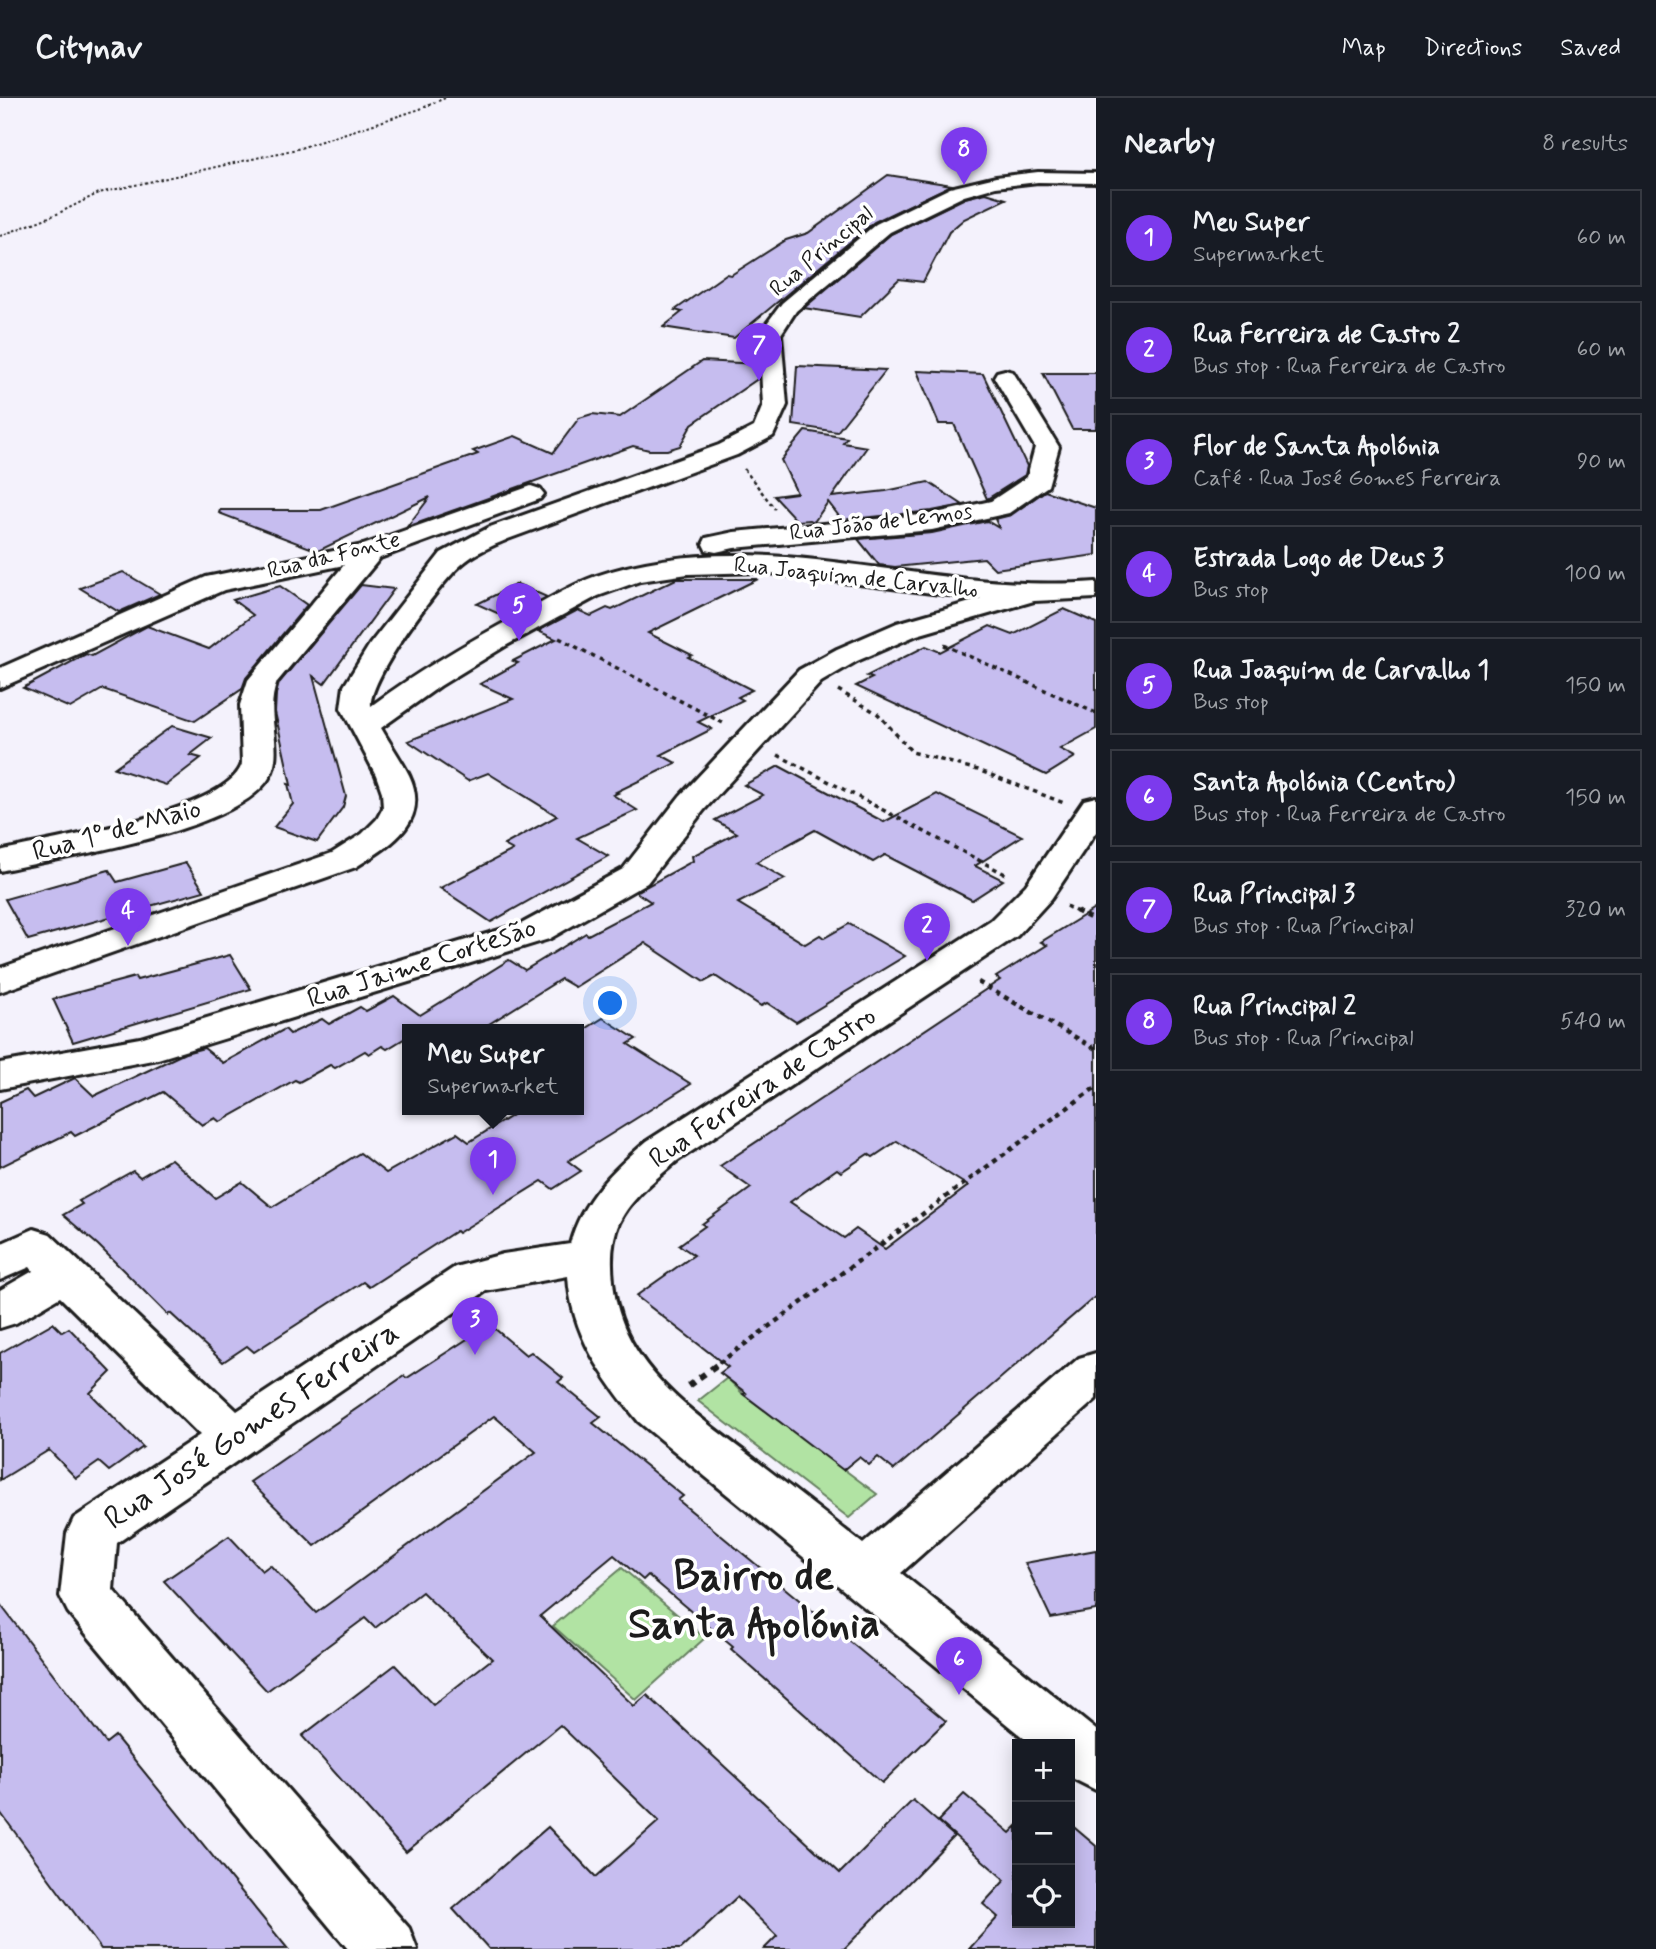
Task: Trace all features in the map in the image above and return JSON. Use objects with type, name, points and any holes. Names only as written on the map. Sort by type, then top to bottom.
[{"type":"street","name":"Rua Principal","points":[[680,467],[728,450],[764,431],[775,405],[770,334],[789,307],[883,228],[957,192],[985,185],[1038,177],[1096,178]]},
{"type":"street","name":"Rua João de Lemos","points":[[692,565],[699,552],[708,546],[734,540],[932,522],[1000,507],[1040,481],[1047,447],[1005,377]]},
{"type":"street","name":"Rua da Fonte","points":[[0,679],[216,583],[370,552],[528,494],[680,467]]},
{"type":"street","points":[[0,981],[344,860],[368,847],[391,829],[400,811],[399,792],[392,774],[364,726],[355,700],[359,686],[387,640],[432,580],[451,559],[499,533],[680,467]]},
{"type":"street","name":"Rua 1º de Maio","points":[[0,861],[150,827],[222,802],[242,789],[255,775],[257,763],[256,692],[370,552]]},
{"type":"street","name":"Rua Joaquim de Carvalho","points":[[364,726],[410,690],[457,660],[584,592],[613,580],[692,565],[763,564],[946,588],[1029,594],[1096,590]]},
{"type":"street","name":"Rua Jaime Cortesão","points":[[0,1076],[144,1050],[536,931],[635,876],[692,803],[810,676],[847,655],[907,629],[1029,594]]},
{"type":"street","name":"Rua Ferreira de Castro","points":[[1082,806],[1039,892],[1004,928],[662,1151],[628,1181],[598,1221],[589,1257],[592,1300],[603,1335],[626,1373],[656,1409],[864,1574],[1096,1764]]},
{"type":"street","points":[[0,1265],[34,1245],[234,1438]]},
{"type":"street","name":"Rua José Gomes Ferreira","points":[[387,1949],[86,1596],[92,1533],[471,1279],[503,1270],[589,1257]]},
{"type":"street","points":[[0,1311],[63,1274]]},
{"type":"street","points":[[864,1574],[1096,1371]]},
{"type":"path","points":[[0,236],[57,214],[99,193],[297,149],[420,109],[445,98]]},
{"type":"path","points":[[742,467],[780,516]]},
{"type":"path","points":[[555,636],[733,729]]},
{"type":"path","points":[[944,645],[1096,713]]},
{"type":"path","points":[[810,676],[878,715],[912,752],[978,770],[1082,806]]},
{"type":"path","points":[[768,751],[1010,877]]},
{"type":"path","points":[[949,966],[1096,1049]]},
{"type":"path","points":[[656,1409],[1096,1087]]},
{"type":"green space","points":[[727,1378],[743,1394],[877,1494],[849,1518],[698,1401]]},
{"type":"green space","points":[[622,1568],[705,1638],[636,1700],[553,1626]]},
{"type":"building","points":[[888,175],[952,185],[874,222],[734,338],[663,327],[682,312],[675,310],[726,274],[731,275],[786,240],[808,233]]},
{"type":"building","points":[[986,193],[1006,199],[964,219],[949,232],[923,282],[899,279],[860,317],[804,308],[891,234],[965,198]]},
{"type":"building","points":[[702,361],[758,364],[759,378],[692,424],[680,446],[667,450],[649,450],[633,446],[407,527],[430,497],[318,551],[219,513],[220,510],[321,510],[478,454],[473,451],[515,436],[553,453],[579,418],[592,414],[620,417]]},
{"type":"building","points":[[797,366],[886,370],[837,432],[793,425]]},
{"type":"building","points":[[917,371],[983,374],[1027,466],[1025,475],[987,499],[954,424],[939,424]]},
{"type":"building","points":[[1043,373],[1096,373],[1096,429],[1072,429]]},
{"type":"building","points":[[805,431],[847,438],[843,443],[867,447],[832,497],[886,491],[928,482],[963,505],[932,511],[842,520],[828,502],[814,522],[797,521],[774,496],[797,493],[781,460]]},
{"type":"building","points":[[1045,491],[1096,508],[1096,555],[995,569],[984,558],[895,567],[879,565],[858,539],[932,533],[987,521],[999,528],[995,519],[1011,515]]},
{"type":"building","points":[[123,572],[160,594],[119,612],[80,588]]},
{"type":"building","points":[[676,579],[758,579],[648,633],[752,690],[738,697],[743,700],[698,722],[712,729],[661,755],[676,763],[613,795],[637,810],[577,838],[608,856],[491,922],[440,888],[513,850],[504,845],[557,816],[488,773],[468,781],[408,741],[513,699],[480,684],[518,663],[513,661],[556,639],[538,631],[578,610],[591,616],[607,608],[612,610]]},
{"type":"building","points":[[517,584],[547,597],[508,618],[477,604]]},
{"type":"building","points":[[361,585],[394,589],[324,684],[313,676],[346,796],[343,807],[317,842],[274,827],[293,804],[275,712],[276,694],[279,683]]},
{"type":"building","points":[[280,586],[307,605],[246,678],[242,689],[195,721],[103,689],[70,708],[23,688],[86,654],[92,656],[147,626],[209,649],[253,615],[233,600]]},
{"type":"building","points":[[1064,609],[1096,623],[1096,729],[1060,749],[1075,757],[1046,775],[856,686],[872,678],[867,676],[926,646],[940,652],[990,626],[1013,635]]},
{"type":"building","points":[[172,726],[212,738],[190,755],[201,758],[166,785],[114,768]]},
{"type":"building","points":[[779,766],[884,822],[937,794],[1022,836],[975,866],[1003,880],[972,900],[885,855],[873,862],[815,830],[756,862],[785,879],[738,903],[805,944],[820,935],[824,938],[849,924],[905,956],[796,1022],[767,1003],[761,1006],[715,976],[704,982],[645,943],[575,987],[561,979],[489,1024],[402,1024],[402,1040],[387,1049],[382,1046],[369,1054],[365,1051],[335,1068],[330,1065],[299,1082],[295,1080],[220,1122],[215,1118],[202,1125],[163,1092],[75,1136],[71,1132],[0,1167],[0,1102],[26,1090],[33,1098],[75,1078],[94,1096],[185,1053],[204,1048],[223,1063],[285,1029],[290,1034],[322,1019],[329,1024],[360,1007],[366,1011],[394,996],[420,1015],[509,960],[525,970],[586,933],[588,935],[651,902],[636,892],[693,861],[692,856],[737,833],[715,820],[763,795],[744,785]]},
{"type":"building","points":[[186,863],[204,891],[28,940],[5,899],[109,870],[117,882]]},
{"type":"building","points":[[1096,908],[1096,1296],[894,1470],[878,1457],[869,1465],[859,1457],[843,1470],[743,1394],[746,1393],[720,1373],[728,1367],[636,1296],[694,1255],[679,1245],[705,1226],[702,1224],[751,1188],[720,1166],[1000,980],[996,977],[1047,945],[1041,942]],"holes":[[[897,1141],[968,1186],[885,1249],[856,1229],[844,1238],[790,1202],[837,1169],[841,1172],[868,1154],[873,1157]]]},
{"type":"building","points":[[230,955],[251,989],[73,1042],[53,999],[135,977],[137,980]]},
{"type":"building","points":[[603,1018],[636,1039],[628,1044],[691,1084],[568,1161],[581,1171],[553,1189],[542,1181],[458,1233],[456,1231],[369,1287],[363,1282],[254,1352],[247,1346],[223,1362],[170,1313],[168,1315],[98,1245],[63,1215],[82,1204],[79,1201],[133,1171],[140,1177],[171,1159],[215,1198],[242,1182],[272,1207],[360,1153],[386,1173],[457,1133],[469,1142],[512,1115],[584,1115],[584,1030]]},
{"type":"building","points":[[53,1323],[62,1332],[69,1328],[111,1372],[90,1393],[143,1447],[109,1471],[99,1462],[76,1478],[49,1450],[0,1480],[0,1353]]},
{"type":"building","points":[[494,1328],[526,1355],[531,1352],[563,1378],[558,1382],[601,1417],[593,1423],[683,1496],[678,1500],[946,1721],[882,1783],[731,1649],[733,1647],[648,1575],[643,1580],[614,1555],[540,1616],[634,1706],[647,1695],[840,1873],[913,1800],[954,1836],[844,1949],[764,1949],[777,1936],[737,1897],[681,1949],[489,1949],[453,1909],[548,1827],[596,1877],[659,1821],[560,1725],[406,1852],[302,1736],[395,1665],[433,1705],[492,1659],[422,1592],[375,1628],[365,1618],[267,1691],[164,1581],[229,1536],[262,1571],[270,1565],[316,1613],[536,1452],[494,1416],[315,1546],[250,1482],[404,1376],[407,1378],[475,1334],[479,1338]]},
{"type":"building","points":[[1096,1550],[1096,1610],[1051,1618],[1025,1563]]},
{"type":"building","points":[[0,1604],[106,1743],[115,1736],[288,1949],[101,1949],[0,1812]]},
{"type":"building","points":[[964,1794],[1010,1833],[1012,1831],[1012,1928],[1075,1928],[1075,1828],[1096,1846],[1096,1949],[969,1949],[998,1917],[983,1904],[1005,1880],[938,1821]]},
{"type":"place","name":"Rua Principal 2","points":[[964,185]]},
{"type":"place","name":"Rua Principal 3","points":[[759,381]]},
{"type":"place","name":"Rua Joaquim de Carvalho 1","points":[[519,641]]},
{"type":"place","name":"Estrada Logo de Deus 3","points":[[128,946]]},
{"type":"place","name":"Rua Ferreira de Castro 2","points":[[927,961]]},
{"type":"place","name":"Meu Super","points":[[493,1195]]},
{"type":"place","name":"Flor de Santa Apolónia","points":[[475,1355]]},
{"type":"place","name":"Santa Apolónia (Centro)","points":[[959,1695]]},
{"type":"district","name":"Bairro de Santa Apolónia","points":[[754,1601]]}]
